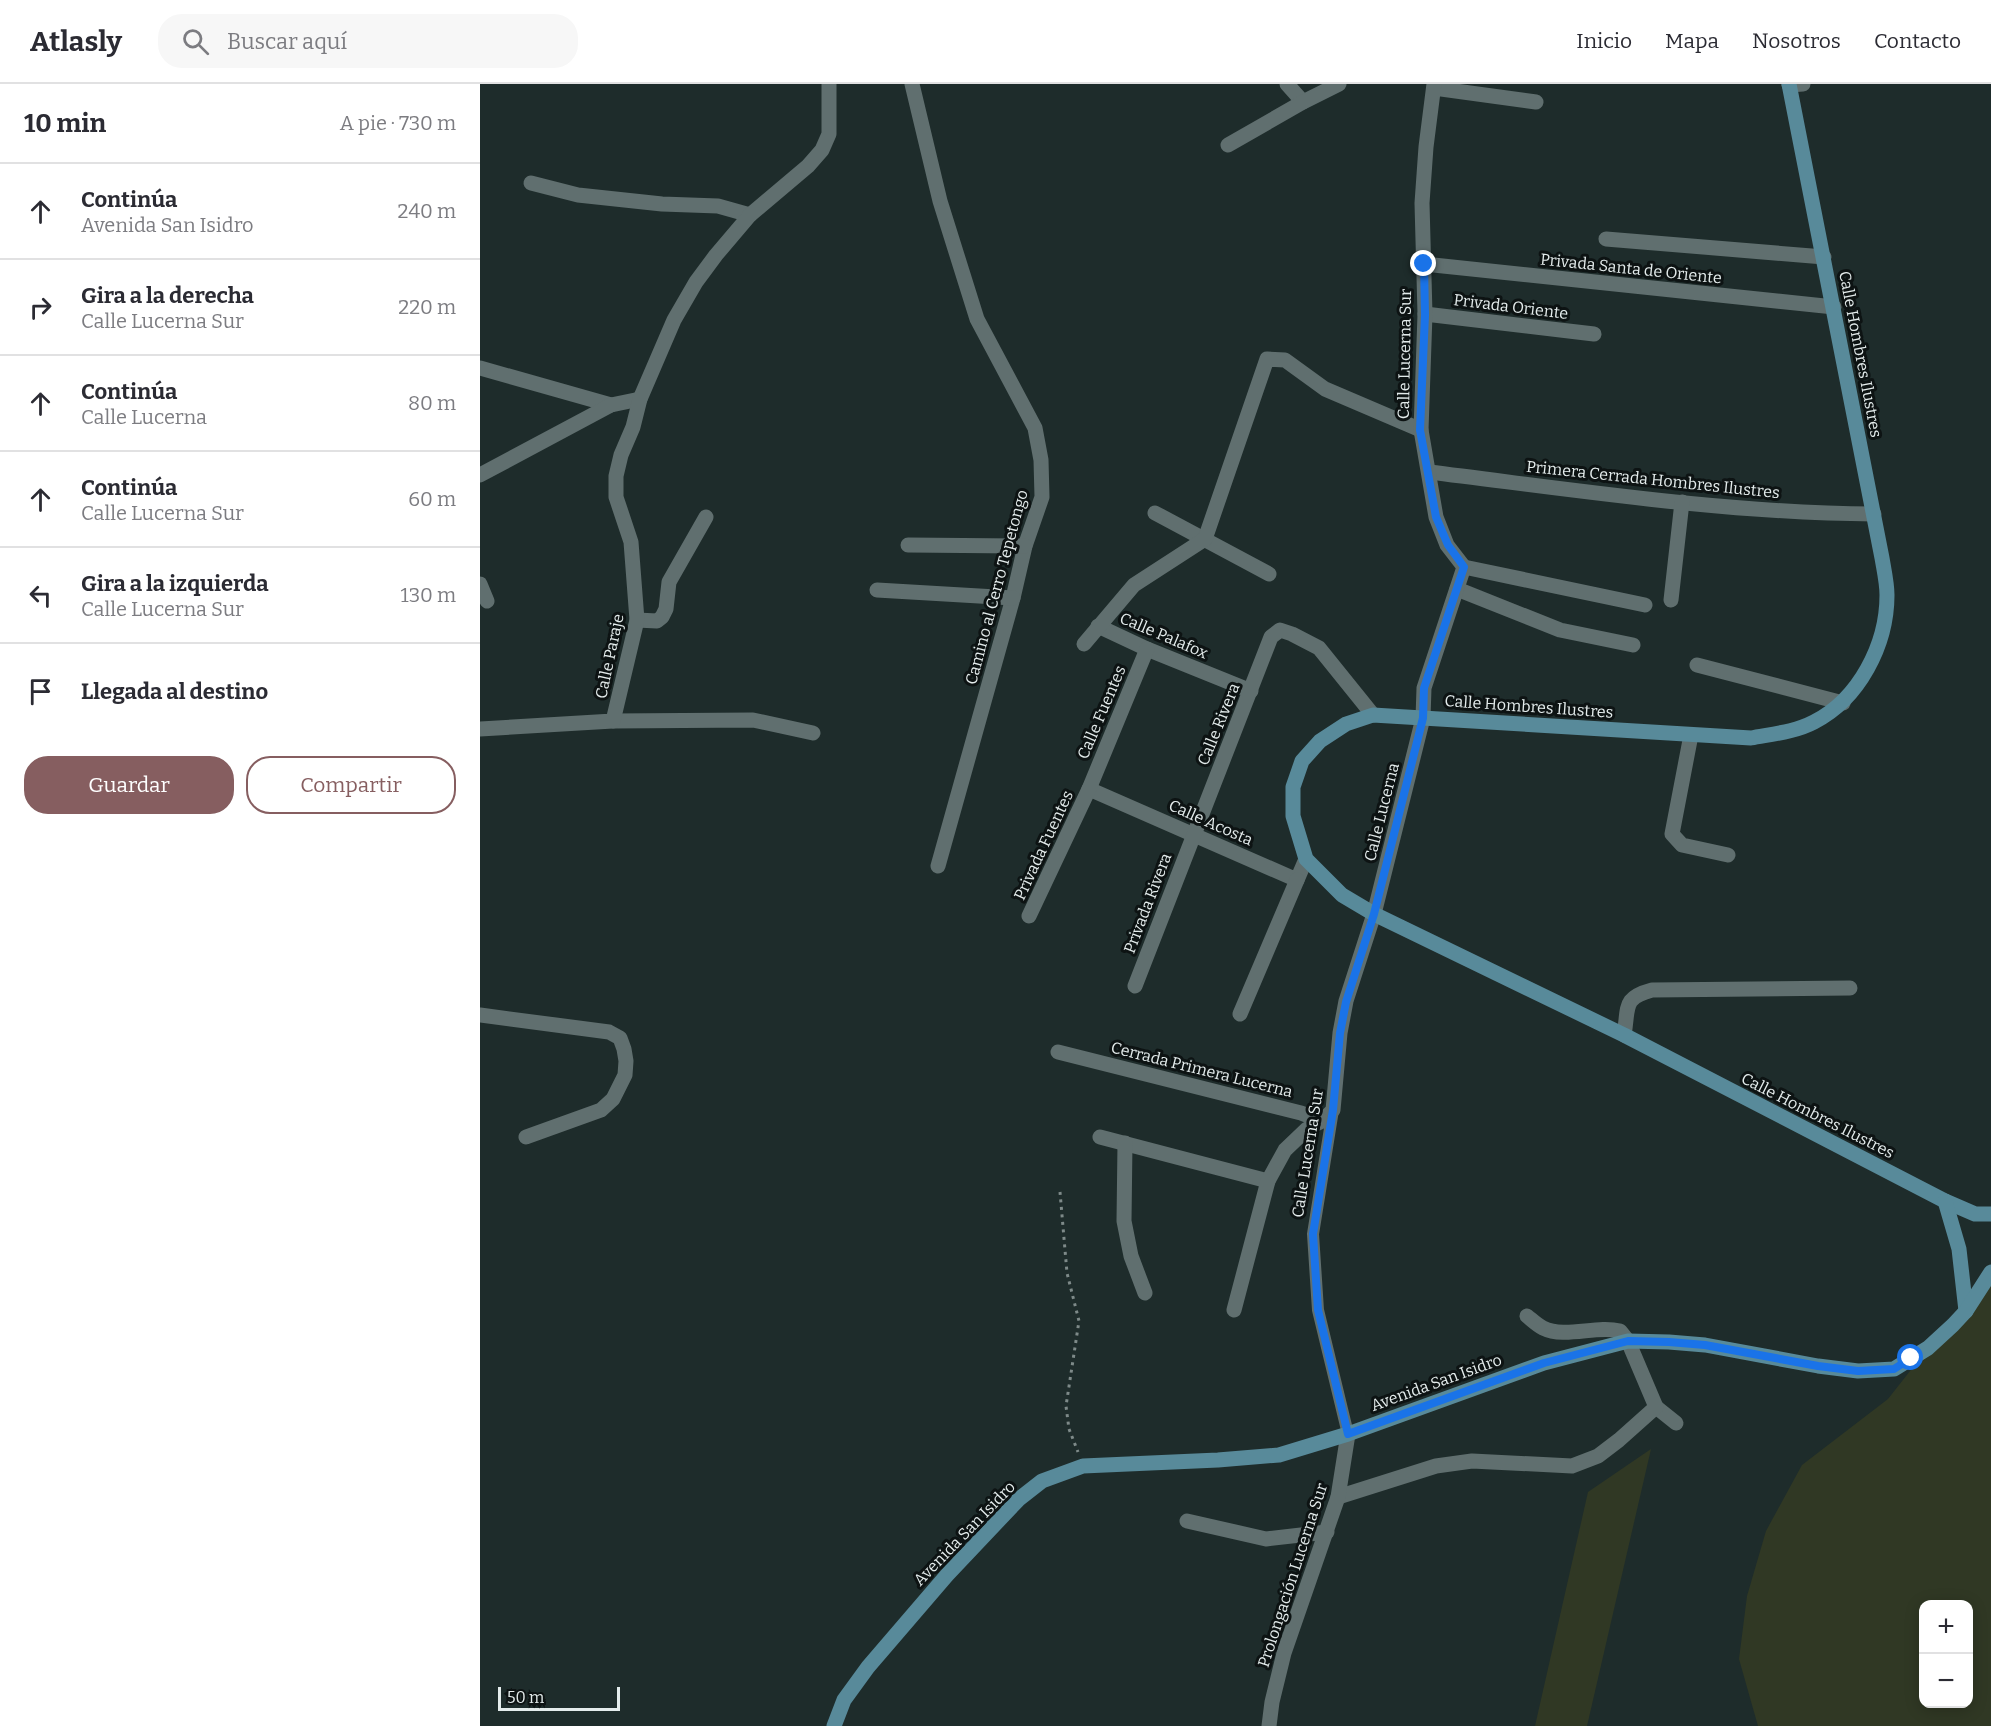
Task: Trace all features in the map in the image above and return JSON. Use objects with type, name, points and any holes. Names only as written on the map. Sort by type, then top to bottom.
[{"type":"main road","name":"Calle Hombres Ilustres","points":[[1793,84],[1874,514],[1887,595],[1882,631],[1870,666],[1843,703],[1814,722],[1785,732],[1751,738],[1373,715],[1346,724],[1320,741],[1302,761],[1293,787],[1293,816],[1306,859],[1342,895],[1374,914],[1624,1035],[1945,1201],[1975,1214],[1991,1214]]},
{"type":"main road","points":[[1945,1201],[1959,1249],[1966,1311]]},
{"type":"main road","name":"Avenida San Isidro","points":[[834,1726],[844,1700],[868,1667],[947,1575],[1019,1499],[1042,1481],[1083,1466],[1218,1461],[1279,1455],[1348,1434],[1544,1363],[1628,1341],[1705,1345],[1858,1371],[1894,1369],[1928,1348],[1966,1311],[1991,1272]]},
{"type":"street","name":"Calle Paraje","points":[[480,729],[613,721],[637,620],[631,542],[616,497],[616,476],[621,455],[633,427],[640,399],[674,320],[696,282],[750,215],[808,166],[822,150],[829,134],[829,84]]},
{"type":"street","name":"Camino al Cerro Tepetongo","points":[[912,84],[937,192],[977,319],[1035,429],[1041,460],[1042,497],[1025,546],[1014,598],[938,866]]},
{"type":"street","points":[[1287,84],[1303,102]]},
{"type":"street","points":[[1228,145],[1339,84]]},
{"type":"street","points":[[1434,86],[1536,102]]},
{"type":"street","name":"Calle Lucerna Sur","points":[[1434,86],[1422,203],[1425,315],[1420,430],[1436,517],[1448,545],[1464,567]]},
{"type":"street","points":[[531,183],[578,195],[662,204],[718,206],[750,215]]},
{"type":"street","points":[[1606,239],[1824,257]]},
{"type":"street","name":"Privada Santa de Oriente","points":[[1424,264],[1834,307]]},
{"type":"street","name":"Privada Oriente","points":[[1425,315],[1594,334]]},
{"type":"street","points":[[1084,644],[1134,585],[1205,539],[1267,358],[1285,360],[1325,389],[1420,430]]},
{"type":"street","points":[[480,368],[611,405]]},
{"type":"street","points":[[480,475],[611,405],[640,399]]},
{"type":"street","name":"Primera Cerrada Hombres Ilustres","points":[[1429,472],[1682,502],[1809,514],[1874,514]]},
{"type":"street","points":[[1671,600],[1682,502]]},
{"type":"street","points":[[1155,513],[1269,574]]},
{"type":"street","points":[[637,620],[657,621],[662,617],[666,609],[669,582],[706,517]]},
{"type":"street","points":[[908,545],[1025,546]]},
{"type":"street","points":[[1423,718],[1424,688],[1464,567],[1645,605]]},
{"type":"street","points":[[480,584],[487,601]]},
{"type":"street","points":[[1457,589],[1560,630],[1633,645]]},
{"type":"street","points":[[878,590],[1014,598]]},
{"type":"street","name":"Calle Palafox","points":[[1098,626],[1147,649],[1251,691]]},
{"type":"street","name":"Calle Rivera","points":[[1193,834],[1271,637],[1280,630],[1319,648],[1373,715]]},
{"type":"street","name":"Calle Fuentes","points":[[1089,789],[1147,649]]},
{"type":"street","points":[[1697,665],[1843,703]]},
{"type":"street","name":"Calle Lucerna","points":[[1374,914],[1423,718]]},
{"type":"street","points":[[613,721],[753,720],[813,733]]},
{"type":"street","points":[[1691,735],[1672,834],[1682,844],[1728,855]]},
{"type":"street","name":"Calle Acosta","points":[[1089,789],[1297,880]]},
{"type":"street","name":"Privada Fuentes","points":[[1029,916],[1089,789]]},
{"type":"street","name":"Privada Rivera","points":[[1135,986],[1193,834]]},
{"type":"street","points":[[1240,1014],[1306,859]]},
{"type":"street","name":"Calle Lucerna Sur","points":[[1348,1434],[1318,1310],[1313,1234],[1340,1033],[1346,1002],[1374,914]]},
{"type":"street","points":[[1624,1035],[1630,1000],[1635,994],[1652,990],[1850,988]]},
{"type":"street","points":[[480,1015],[609,1032],[620,1038],[627,1061],[625,1075],[618,1091],[601,1110],[526,1137]]},
{"type":"street","name":"Cerrada Primera Lucerna","points":[[1058,1052],[1301,1113],[1328,1116]]},
{"type":"street","points":[[1234,1310],[1268,1181],[1284,1150],[1307,1129],[1328,1116]]},
{"type":"street","points":[[1100,1137],[1268,1181]]},
{"type":"street","points":[[1125,1143],[1124,1221],[1131,1256],[1145,1293]]},
{"type":"street","points":[[1527,1316],[1544,1328],[1565,1332],[1609,1328],[1620,1330],[1628,1341],[1656,1407],[1676,1423]]},
{"type":"street","points":[[1338,1497],[1436,1466],[1472,1461],[1572,1466],[1598,1456],[1656,1407]]},
{"type":"street","name":"Prolongación Lucerna Sur","points":[[1269,1726],[1272,1702],[1284,1653],[1338,1497],[1348,1434]]},
{"type":"street","points":[[1187,1521],[1266,1539],[1327,1532]]},
{"type":"path","points":[[1060,1192],[1067,1273],[1079,1321],[1066,1406],[1070,1429],[1083,1466]]},
{"type":"green space","points":[[1991,1268],[1991,1726],[1758,1726],[1739,1659],[1747,1596],[1766,1531],[1802,1465],[1888,1399]]},
{"type":"green space","points":[[1651,1449],[1587,1726],[1535,1726],[1588,1492]]},
{"type":"route","points":[[1424,264],[1425,315],[1420,430],[1436,517],[1448,545],[1464,567],[1424,688],[1423,718],[1374,914],[1346,1002],[1340,1033],[1333,1110],[1313,1234],[1318,1310],[1348,1434],[1544,1363],[1628,1341],[1705,1345],[1858,1371],[1894,1369],[1911,1358]]}]
